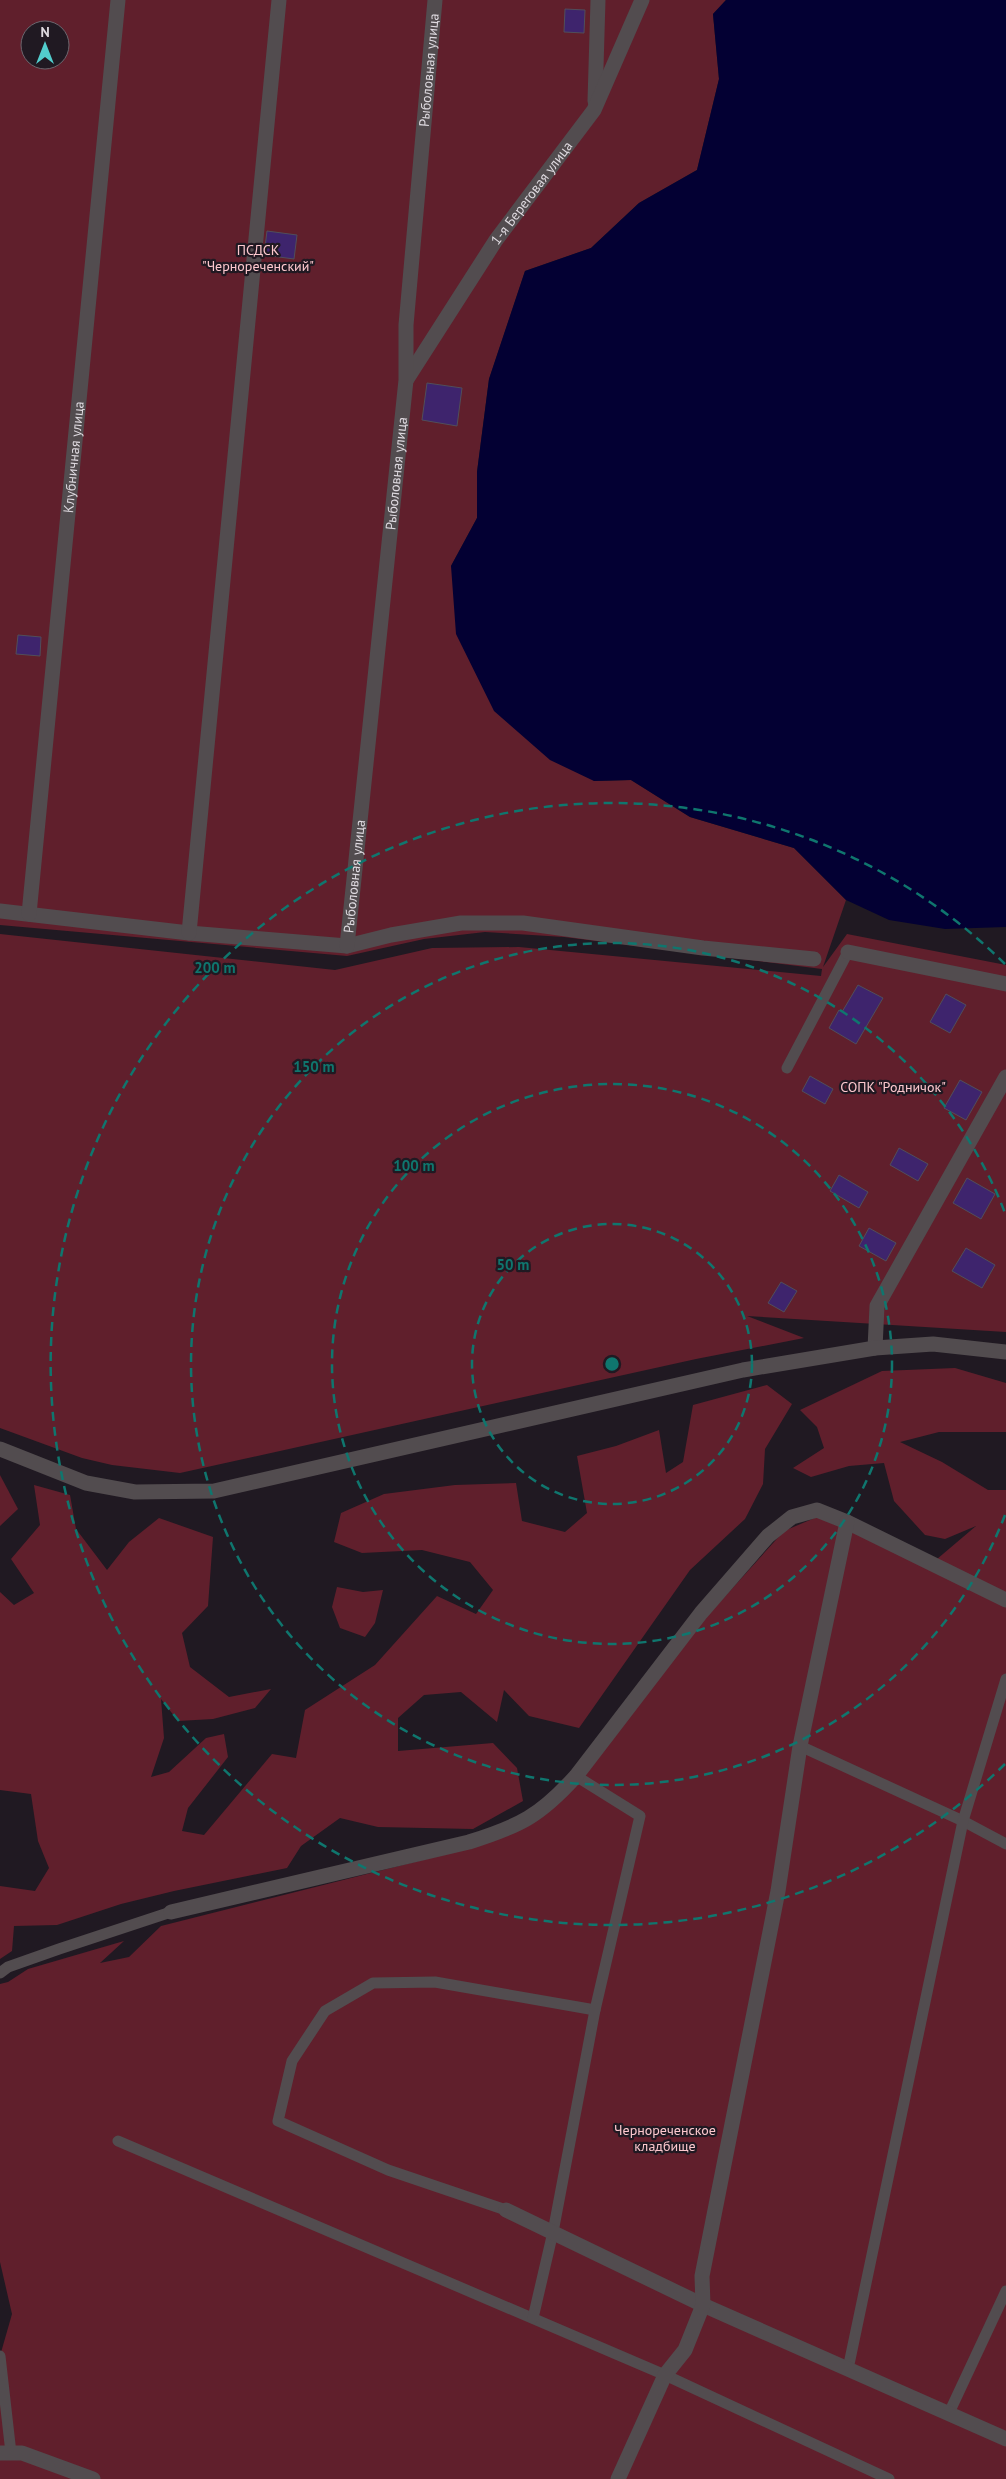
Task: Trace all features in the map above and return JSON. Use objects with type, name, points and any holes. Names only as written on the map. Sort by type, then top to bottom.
[{"type":"street","name":"Клубничная улица","points":[[29,914],[118,0]]},
{"type":"street","points":[[189,933],[280,0]]},
{"type":"street","name":"Рыболовная улица","points":[[347,946],[406,380],[406,325],[436,0]]},
{"type":"street","points":[[594,110],[598,0]]},
{"type":"street","name":"1-я Береговая улица","points":[[406,380],[496,240],[594,110],[642,0]]},
{"type":"street","points":[[0,911],[189,933],[347,946],[391,935],[461,923],[523,923],[703,948],[814,959]]},
{"type":"street","points":[[848,952],[1006,984]]},
{"type":"street","points":[[875,1348],[877,1306],[1006,1077]]},
{"type":"street","points":[[0,1449],[86,1483],[135,1492],[214,1491],[743,1370],[875,1348],[933,1344],[1006,1352]]},
{"type":"street","points":[[171,1912],[469,1842],[501,1832],[531,1818],[556,1797],[576,1776],[701,1613],[768,1536],[792,1517],[817,1510],[847,1522],[1006,1600]]},
{"type":"street","points":[[618,2479],[665,2375],[685,2350],[703,2305],[702,2276],[778,1890],[800,1746],[847,1522]]},
{"type":"street","points":[[506,2210],[703,2305],[1006,2440]]},
{"type":"street","points":[[6,2453],[22,2453],[94,2479]]},
{"type":"lane","points":[[787,1068],[848,952]]},
{"type":"lane","points":[[848,2369],[963,1822],[1006,1679]]},
{"type":"lane","points":[[800,1746],[1006,1844]]},
{"type":"lane","points":[[533,2318],[553,2232],[595,2010],[640,1816],[576,1776]]},
{"type":"lane","points":[[0,1973],[8,1967],[171,1912]]},
{"type":"lane","points":[[506,2210],[388,2170],[278,2122],[292,2061],[325,2011],[372,1983],[435,1982],[595,2010]]},
{"type":"lane","points":[[118,2141],[665,2375],[888,2479]]},
{"type":"lane","points":[[949,2413],[1006,2291]]},
{"type":"lane","points":[[0,2356],[6,2453]]},
{"type":"green space","points":[[0,0],[726,0],[713,14],[719,79],[697,170],[639,203],[591,248],[525,271],[489,379],[477,472],[477,518],[451,566],[594,781],[631,780],[690,817],[794,848],[846,900],[823,967],[847,934],[1006,965],[1006,1332],[747,1316],[804,1338],[696,1359],[180,1473],[112,1465],[82,1458],[0,1428],[0,934],[335,970],[432,948],[519,947],[821,976],[822,969],[564,937],[485,932],[424,939],[347,956],[0,925]]},
{"type":"green space","name":"Чернореченское кладбище","points":[[955,1368],[1006,1383],[1006,1432],[939,1432],[900,1442],[942,1462],[988,1490],[1006,1490],[1006,2479],[0,2479],[0,2356],[12,2314],[0,2262],[0,1984],[8,1982],[28,1969],[124,1941],[100,1963],[129,1957],[161,1926],[474,1847],[532,1824],[709,1614],[784,1531],[817,1517],[930,1565],[976,1526],[945,1539],[925,1535],[894,1501],[884,1463],[849,1466],[811,1477],[793,1468],[824,1448],[817,1427],[800,1410],[882,1371]]},
{"type":"green space","points":[[767,1385],[792,1404],[765,1449],[763,1484],[745,1519],[690,1570],[579,1728],[529,1716],[504,1690],[497,1722],[461,1692],[424,1695],[398,1718],[398,1751],[493,1743],[517,1768],[523,1801],[473,1829],[378,1827],[340,1818],[301,1846],[287,1868],[121,1904],[57,1925],[14,1926],[12,1951],[0,1959],[0,1886],[35,1891],[49,1868],[38,1841],[31,1794],[0,1790],[0,1592],[14,1605],[34,1593],[11,1559],[40,1525],[34,1485],[70,1495],[76,1529],[107,1570],[129,1542],[159,1518],[213,1537],[208,1606],[182,1633],[190,1667],[229,1697],[271,1689],[255,1708],[213,1719],[178,1721],[161,1699],[164,1738],[151,1777],[169,1772],[206,1738],[224,1734],[228,1757],[188,1808],[182,1831],[204,1835],[272,1754],[296,1758],[305,1710],[375,1665],[437,1596],[476,1614],[493,1590],[470,1562],[422,1550],[362,1553],[334,1542],[341,1513],[384,1494],[455,1485],[516,1483],[522,1521],[565,1532],[587,1513],[577,1456],[616,1446],[659,1430],[666,1473],[683,1462],[693,1405]]},
{"type":"green space","points":[[0,1475],[18,1509],[0,1526]]},
{"type":"green space","points":[[337,1587],[363,1592],[383,1590],[375,1623],[365,1637],[340,1628],[332,1607]]},
{"type":"shaded area","points":[[726,0],[1006,0],[1006,927],[945,929],[889,920],[846,900],[794,848],[690,817],[631,780],[594,781],[550,760],[494,711],[456,634],[451,566],[477,518],[477,472],[489,379],[525,271],[591,248],[639,203],[697,170],[719,79],[713,14]]},
{"type":"building","points":[[565,9],[585,10],[584,33],[564,32]]},
{"type":"building","points":[[267,231],[297,235],[294,259],[264,255]]},
{"type":"building","points":[[427,383],[462,388],[457,426],[422,420]]},
{"type":"building","points":[[18,635],[41,637],[40,656],[16,654]]},
{"type":"building","points":[[858,985],[883,998],[856,1044],[829,1028],[839,1010],[842,1012]]},
{"type":"building","points":[[946,994],[966,1005],[950,1033],[930,1022]]},
{"type":"building","points":[[810,1076],[833,1089],[825,1104],[802,1091]]},
{"type":"building","points":[[960,1080],[982,1092],[966,1120],[944,1108]]},
{"type":"building","points":[[899,1148],[928,1164],[918,1181],[890,1165]]},
{"type":"building","points":[[839,1175],[868,1192],[859,1208],[830,1191]]},
{"type":"building","points":[[967,1178],[995,1194],[981,1219],[953,1203]]},
{"type":"building","points":[[869,1228],[896,1243],[886,1261],[859,1246]]},
{"type":"building","points":[[966,1248],[995,1265],[982,1288],[952,1271]]},
{"type":"building","points":[[781,1282],[797,1291],[784,1312],[768,1303]]},
{"type":"park label","name":"ПСДСК \"Чернореченский\"","points":[[258,258]]},
{"type":"park label","name":"СОПК \"Родничок\"","points":[[893,1087]]}]
